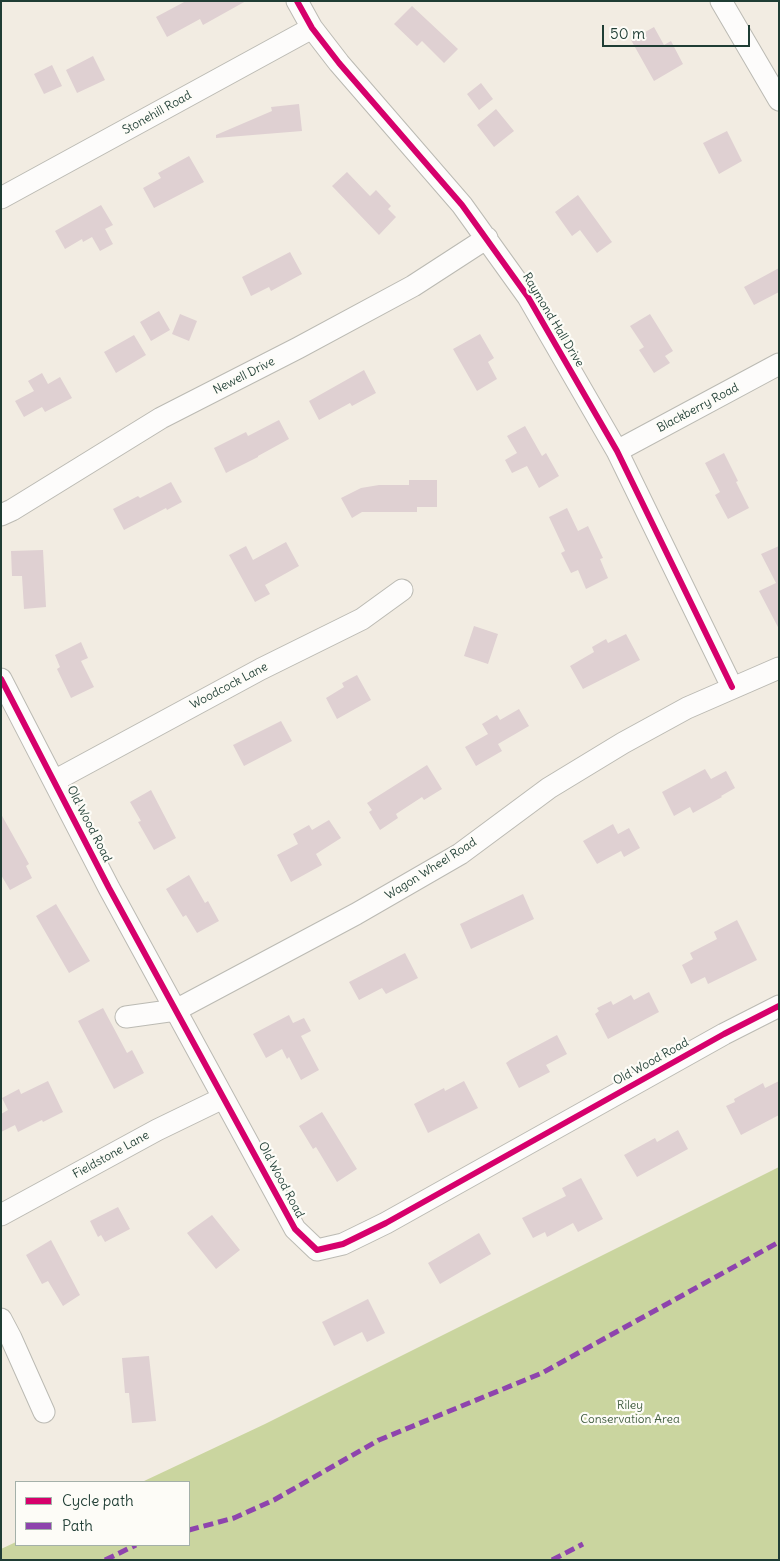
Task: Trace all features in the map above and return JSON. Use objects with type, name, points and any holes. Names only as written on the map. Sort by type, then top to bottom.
[{"type":"street","name":"Raymond Hall Drive","points":[[297,1],[312,28],[339,63],[462,205],[488,238],[528,297],[618,451],[732,687]]},
{"type":"street","points":[[721,1],[779,100]]},
{"type":"street","name":"Stonehill Road","points":[[1,198],[312,28]]},
{"type":"street","name":"Newell Drive","points":[[1,515],[162,418],[413,286],[488,238]]},
{"type":"street","name":"Blackberry Road","points":[[618,451],[779,364]]},
{"type":"street","name":"Woodcock Lane","points":[[54,781],[261,669],[362,619],[402,590]]},
{"type":"street","name":"Wagon Wheel Road","points":[[126,1018],[176,1010],[356,914],[460,854],[548,788],[623,743],[687,708],[779,668]]},
{"type":"street","name":"Old Wood Road","points":[[1,679],[109,888],[295,1229],[317,1250],[343,1244],[386,1224],[779,1006]]},
{"type":"street","name":"Fieldstone Lane","points":[[1,1215],[157,1130],[223,1098]]},
{"type":"street","points":[[1,1319],[44,1412]]},
{"type":"green space","name":"Riley Conservation Area","points":[[779,1167],[779,1560],[1,1560],[1,1549],[15,1542],[15,1546],[190,1546],[190,1481],[144,1481],[265,1424]]},
{"type":"building","points":[[186,1],[246,1],[203,25],[200,19],[167,37],[156,17]]},
{"type":"building","points":[[412,6],[458,49],[444,63],[422,41],[417,46],[394,24]]},
{"type":"building","points":[[654,27],[664,45],[671,41],[683,64],[654,81],[631,40]]},
{"type":"building","points":[[93,56],[105,80],[77,93],[66,70]]},
{"type":"building","points":[[52,65],[62,86],[44,94],[34,74]]},
{"type":"building","points":[[481,83],[493,99],[479,110],[467,94]]},
{"type":"building","points":[[299,104],[302,131],[216,138],[216,135],[272,111],[271,107]]},
{"type":"building","points":[[496,109],[514,131],[494,147],[477,125]]},
{"type":"building","points":[[727,131],[742,161],[719,174],[703,143]]},
{"type":"building","points":[[189,156],[204,182],[154,208],[143,188],[161,178],[158,173]]},
{"type":"building","points":[[347,172],[370,196],[376,190],[391,206],[388,209],[396,217],[379,235],[332,186]]},
{"type":"building","points":[[578,195],[612,242],[597,253],[580,230],[572,236],[555,212]]},
{"type":"building","points":[[101,205],[113,225],[105,229],[113,244],[100,251],[92,237],[83,242],[82,239],[65,249],[55,231]]},
{"type":"building","points":[[290,252],[302,274],[271,291],[269,287],[251,296],[242,277]]},
{"type":"building","points":[[779,268],[779,292],[754,305],[744,287]]},
{"type":"building","points":[[159,311],[170,330],[151,341],[140,322]]},
{"type":"building","points":[[180,314],[197,321],[189,341],[172,334]]},
{"type":"building","points":[[650,314],[673,351],[665,356],[670,363],[654,373],[639,350],[644,347],[630,326]]},
{"type":"building","points":[[480,334],[494,358],[488,362],[497,379],[477,391],[453,349]]},
{"type":"building","points":[[134,335],[146,355],[116,373],[104,352]]},
{"type":"building","points":[[364,370],[376,393],[352,406],[350,403],[319,420],[309,401]]},
{"type":"building","points":[[42,373],[48,384],[60,377],[72,398],[45,412],[42,407],[24,417],[15,401],[34,391],[28,381]]},
{"type":"building","points":[[279,420],[289,439],[226,473],[214,448],[246,432],[248,436]]},
{"type":"building","points":[[525,426],[542,456],[546,453],[559,476],[539,488],[527,466],[512,473],[505,460],[517,453],[507,436]]},
{"type":"building","points":[[724,453],[749,508],[728,519],[715,495],[720,492],[705,463]]},
{"type":"building","points":[[409,480],[437,480],[437,507],[417,507],[417,512],[362,512],[352,518],[341,498],[361,488],[379,485],[409,485]]},
{"type":"building","points":[[171,482],[182,502],[167,510],[166,508],[124,530],[113,509]]},
{"type":"building","points":[[567,508],[578,531],[588,526],[603,558],[600,559],[608,578],[586,589],[578,570],[571,573],[561,553],[565,551],[549,517]]},
{"type":"building","points":[[286,542],[299,566],[265,585],[270,594],[255,602],[229,555],[246,546],[253,560]]},
{"type":"building","points":[[779,546],[779,629],[759,591],[776,583],[761,554]]},
{"type":"building","points":[[43,550],[46,607],[24,609],[22,576],[12,576],[11,551]]},
{"type":"building","points":[[474,626],[498,634],[488,664],[464,656]]},
{"type":"building","points":[[626,634],[640,660],[583,689],[570,666],[594,652],[592,647],[606,639],[608,643]]},
{"type":"building","points":[[81,642],[88,658],[81,661],[94,687],[71,698],[57,669],[60,667],[55,655]]},
{"type":"building","points":[[357,675],[371,700],[337,719],[326,698],[344,687],[342,683]]},
{"type":"building","points":[[519,709],[529,726],[498,744],[502,751],[476,766],[465,747],[488,734],[482,724],[497,715],[500,720]]},
{"type":"building","points":[[281,721],[292,741],[244,766],[233,745]]},
{"type":"building","points":[[427,765],[442,789],[424,800],[422,797],[396,814],[398,818],[380,830],[369,812],[372,810],[367,803]]},
{"type":"building","points":[[705,769],[711,779],[726,771],[735,788],[693,813],[690,807],[674,816],[662,792]]},
{"type":"building","points":[[151,790],[176,838],[154,850],[138,822],[141,821],[130,802]]},
{"type":"building","points":[[1,814],[29,864],[26,866],[32,878],[10,890],[1,875]]},
{"type":"building","points":[[329,820],[341,838],[316,854],[322,865],[291,882],[277,855],[298,844],[293,834],[309,825],[312,830]]},
{"type":"building","points":[[613,824],[618,834],[629,828],[640,848],[624,857],[621,851],[597,864],[583,841]]},
{"type":"building","points":[[189,875],[205,903],[208,901],[219,921],[197,933],[186,915],[183,917],[166,889]]},
{"type":"building","points":[[523,894],[534,919],[471,949],[460,924]]},
{"type":"building","points":[[56,904],[90,961],[69,973],[36,916]]},
{"type":"building","points":[[737,920],[757,960],[708,984],[705,977],[691,984],[682,965],[693,959],[690,953],[717,939],[714,932]]},
{"type":"building","points":[[405,953],[418,978],[386,994],[382,988],[359,1000],[349,982]]},
{"type":"building","points":[[649,992],[659,1012],[608,1039],[595,1014],[599,1011],[597,1008],[611,1001],[613,1005],[631,995],[634,1000]]},
{"type":"building","points":[[103,1008],[127,1053],[132,1050],[144,1073],[114,1089],[78,1021]]},
{"type":"building","points":[[289,1015],[293,1023],[304,1018],[311,1031],[301,1036],[319,1070],[301,1080],[289,1057],[287,1059],[282,1049],[266,1058],[253,1034]]},
{"type":"building","points":[[557,1035],[567,1054],[546,1065],[550,1072],[519,1088],[506,1063]]},
{"type":"building","points":[[48,1081],[63,1112],[18,1132],[15,1125],[1,1132],[1,1114],[8,1110],[2,1098],[19,1089],[21,1094]]},
{"type":"building","points":[[464,1081],[478,1108],[428,1133],[414,1104],[444,1088],[445,1091]]},
{"type":"building","points":[[779,1081],[779,1115],[741,1135],[726,1106],[735,1102],[734,1099],[763,1083],[765,1088]]},
{"type":"building","points":[[322,1112],[357,1169],[337,1182],[316,1147],[313,1149],[299,1126]]},
{"type":"building","points":[[678,1130],[688,1149],[637,1177],[624,1155],[655,1138],[657,1142]]},
{"type":"building","points":[[581,1178],[603,1219],[578,1232],[573,1223],[547,1237],[545,1232],[533,1238],[522,1218],[566,1196],[562,1188]]},
{"type":"building","points":[[118,1207],[130,1229],[105,1242],[101,1235],[98,1237],[90,1221]]},
{"type":"building","points":[[212,1215],[240,1250],[216,1269],[187,1233]]},
{"type":"building","points":[[479,1233],[491,1254],[440,1284],[428,1263]]},
{"type":"building","points":[[51,1240],[80,1295],[63,1306],[48,1281],[42,1284],[26,1255]]},
{"type":"building","points":[[368,1299],[385,1333],[367,1342],[362,1332],[334,1346],[322,1322]]},
{"type":"building","points":[[149,1356],[156,1421],[132,1423],[129,1393],[125,1393],[122,1358]]},
{"type":"marked path","points":[[190,1530],[234,1518],[274,1500],[379,1440],[542,1373],[779,1242]]},
{"type":"marked path","points":[[552,1560],[583,1544]]},
{"type":"marked path","points":[[105,1560],[134,1546]]},
{"type":"cycle path","points":[[297,1],[312,28],[339,63],[462,205],[528,297],[617,451],[732,687]]},
{"type":"cycle path","points":[[1,679],[109,888],[295,1229],[317,1250],[343,1244],[386,1223],[724,1034],[779,1006]]}]
